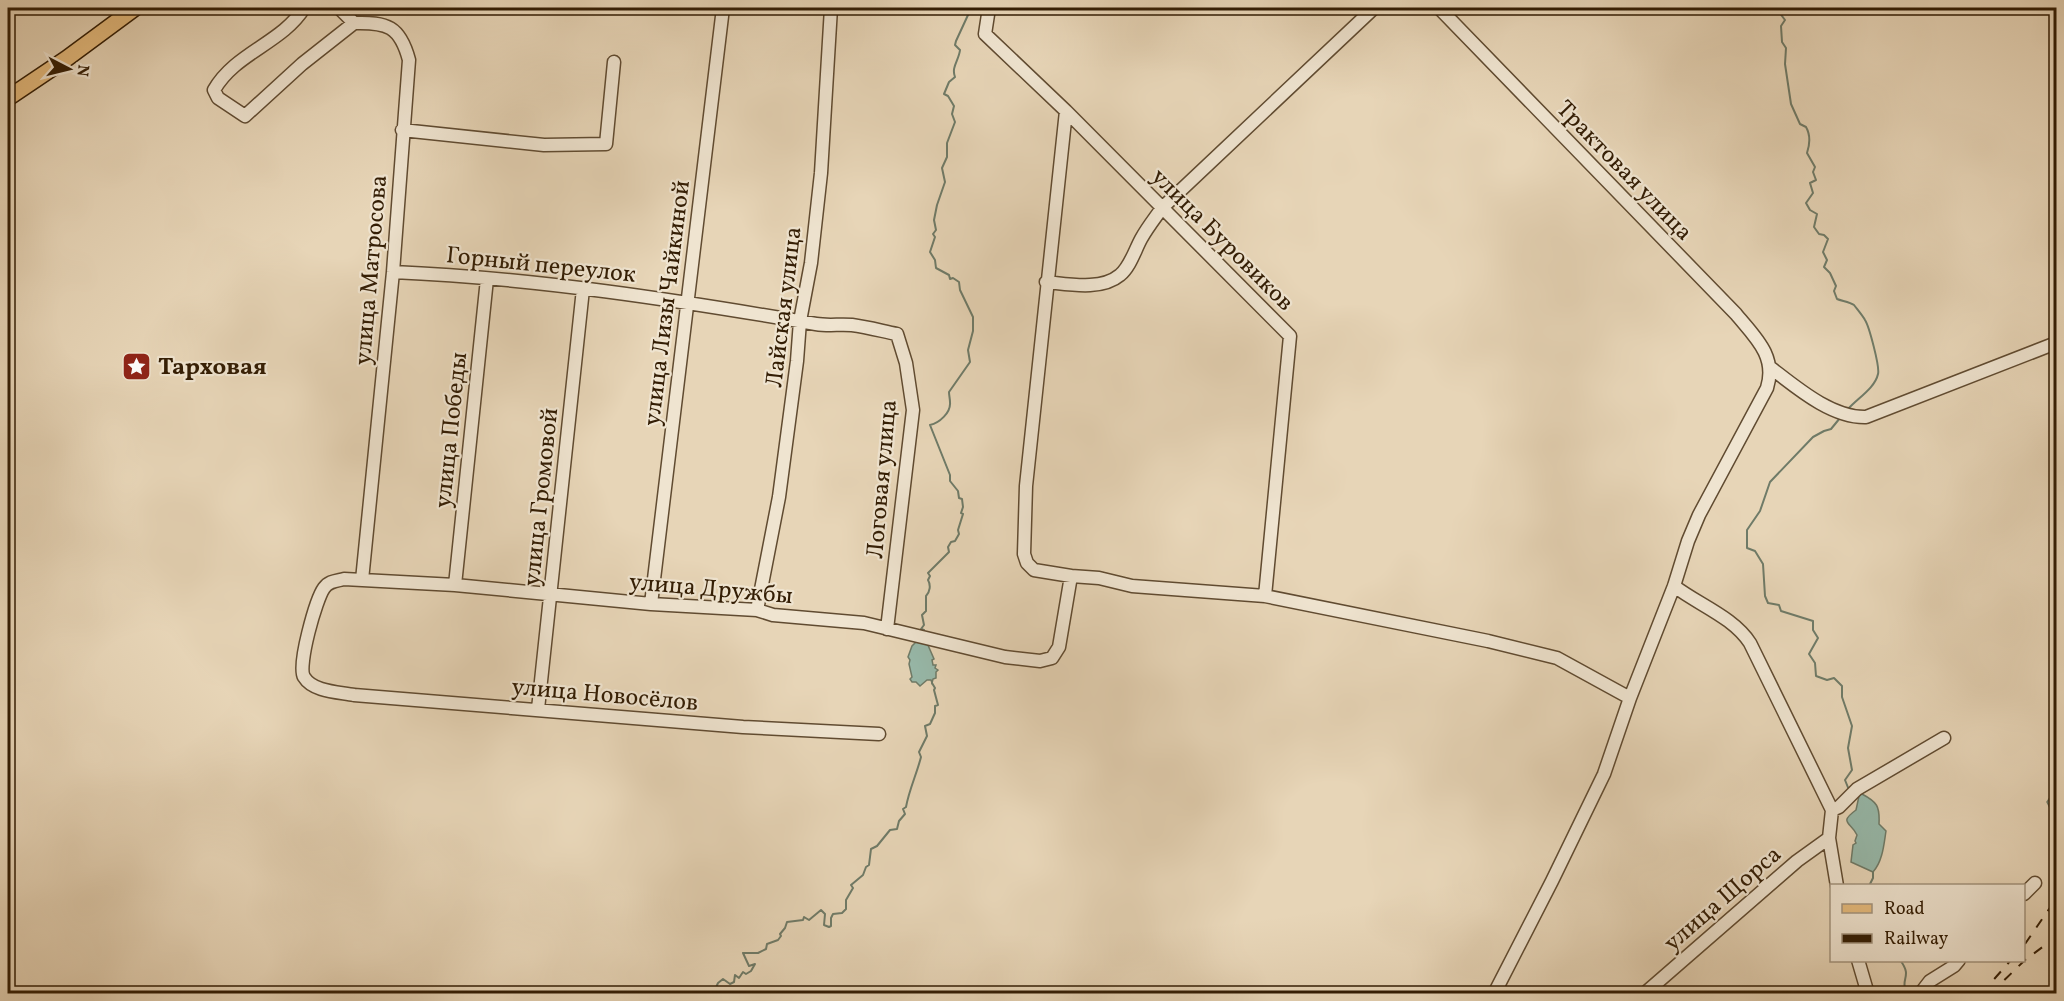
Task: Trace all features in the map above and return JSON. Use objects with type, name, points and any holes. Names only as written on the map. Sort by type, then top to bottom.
[{"type":"main road","points":[[8,98],[135,8]]},
{"type":"street","points":[[304,8],[279,33],[224,75],[214,90],[218,98],[244,116],[302,64],[354,23],[339,8]]},
{"type":"street","name":"улица Лизы Чайкиной","points":[[651,604],[723,8]]},
{"type":"street","name":"Лайская улица","points":[[757,610],[779,497],[800,321],[811,263],[821,173],[831,8]]},
{"type":"street","name":"улица Буровиков","points":[[988,8],[985,34],[1066,111],[1290,336],[1265,596]]},
{"type":"street","points":[[1046,282],[1088,285],[1105,282],[1120,275],[1162,208],[1374,8]]},
{"type":"street","name":"Трактовая улица","points":[[1439,8],[1736,314],[1762,346],[1771,368]]},
{"type":"street","name":"улица Матросова","points":[[354,23],[385,25],[400,35],[409,60],[393,272],[362,580]]},
{"type":"street","points":[[402,130],[544,145],[606,144],[614,62]]},
{"type":"street","points":[[1066,111],[1026,486],[1024,554],[1027,563],[1034,570],[1099,578],[1132,585],[1265,596],[1488,641],[1557,658],[1630,698]]},
{"type":"street","name":"Горный переулок","points":[[393,272],[453,274],[583,289],[688,303],[819,325],[852,325],[897,334]]},
{"type":"street","name":"улица Победы","points":[[455,585],[488,279]]},
{"type":"street","name":"улица Громовой","points":[[538,709],[583,289]]},
{"type":"street","name":"Логовая улица","points":[[887,629],[913,410],[906,363],[897,334]]},
{"type":"street","points":[[1494,993],[1604,774],[1630,698],[1674,586],[1688,541],[1699,515],[1767,387],[1771,368],[1828,407],[1854,417],[1866,417],[2056,343]]},
{"type":"street","points":[[1767,387],[1789,382]]},
{"type":"street","name":"улица Дружбы","points":[[327,691],[311,685],[302,676],[302,662],[305,643],[323,590],[331,582],[344,579],[455,585],[651,604],[757,610],[774,615],[864,623],[1005,657],[1040,662],[1052,658],[1059,647],[1071,576]]},
{"type":"street","points":[[1674,586],[1692,600],[1736,626],[1744,634],[1832,810],[1829,838],[1837,884]]},
{"type":"street","name":"улица Новосёлов","points":[[327,691],[743,727],[879,734]]},
{"type":"street","points":[[1832,810],[1839,807],[1857,789],[1944,738]]},
{"type":"street","name":"улица Щорса","points":[[1644,993],[1797,861],[1829,838]]},
{"type":"street","points":[[2025,893],[2035,883]]},
{"type":"street","points":[[1859,962],[1868,993]]},
{"type":"street","points":[[1920,993],[1930,981],[1957,962]]},
{"type":"shaded area","points":[[917,641],[927,643],[934,659],[932,660],[933,665],[936,665],[935,668],[938,670],[932,683],[931,680],[927,680],[920,686],[910,679],[912,677],[908,657],[912,646]]},
{"type":"shaded area","points":[[1862,794],[1876,805],[1879,824],[1886,831],[1881,857],[1873,872],[1851,862],[1857,835],[1847,820],[1856,810],[1859,796]]},
{"type":"shaded area","points":[[2056,794],[2056,837],[2053,832],[2052,814],[2047,802],[2051,796]]},
{"type":"waterway","points":[[924,630],[921,629],[924,625],[922,615],[926,611],[926,596],[930,588],[928,573],[949,552],[948,547],[959,534],[963,514],[961,513],[962,499],[959,498],[958,491],[950,481],[950,475],[930,425],[941,420],[946,414],[950,406],[949,392],[970,362],[968,350],[973,331],[973,317],[960,290],[959,282],[953,278],[950,279],[949,275],[936,268],[935,260],[930,252],[935,237],[933,234],[936,230],[934,220],[937,205],[945,182],[942,168],[947,157],[947,143],[955,122],[952,114],[954,106],[944,94],[949,82],[955,77],[954,70],[960,50],[955,45],[968,15],[968,8]]},
{"type":"waterway","points":[[1761,8],[1762,10],[1776,8],[1785,20],[1781,26],[1782,42],[1786,48],[1785,64],[1791,104],[1800,124],[1806,127],[1809,139],[1807,153],[1815,167],[1813,172],[1816,180],[1810,183],[1813,193],[1806,203],[1810,210],[1817,214],[1814,227],[1819,234],[1828,239],[1823,252],[1827,260],[1824,267],[1830,273],[1836,286],[1834,291],[1837,299],[1854,305],[1864,318],[1876,355],[1878,370],[1876,379],[1848,409]]},
{"type":"waterway","points":[[1840,418],[1831,429],[1813,437],[1770,482],[1760,511],[1747,530],[1747,548],[1755,551],[1763,564],[1765,596],[1768,603],[1779,605],[1781,611],[1813,621],[1813,630],[1818,638],[1809,654],[1815,663],[1816,676],[1827,680],[1834,678],[1842,686],[1842,697],[1852,726],[1848,748],[1852,770],[1845,780],[1849,790]]},
{"type":"waterway","points":[[713,994],[718,983],[723,979],[730,984],[734,982],[735,975],[739,978],[743,972],[746,974],[751,971],[755,964],[749,966],[743,953],[758,953],[766,949],[767,944],[778,940],[787,922],[803,920],[804,917],[809,920],[821,910],[825,914],[824,925],[829,927],[833,914],[842,913],[846,909],[846,900],[853,888],[851,885],[863,875],[869,865],[871,849],[877,846],[890,830],[897,829],[899,821],[905,814],[903,809],[906,807],[921,757],[919,752],[927,736],[925,726],[930,724],[935,713],[935,706],[938,705],[932,683]]},
{"type":"waterway","points":[[1870,884],[1873,872]]},
{"type":"waterway","points":[[1901,962],[1906,970],[1904,983],[1906,992],[1909,994]]},
{"type":"railway","points":[[2025,944],[2056,899]]},
{"type":"railway","points":[[2025,960],[2056,937]]},
{"type":"railway","points":[[1981,994],[2009,962]]},
{"type":"railway","points":[[1990,994],[2023,962]]},
{"type":"place","name":"Тарховая","points":[[137,366]]}]
